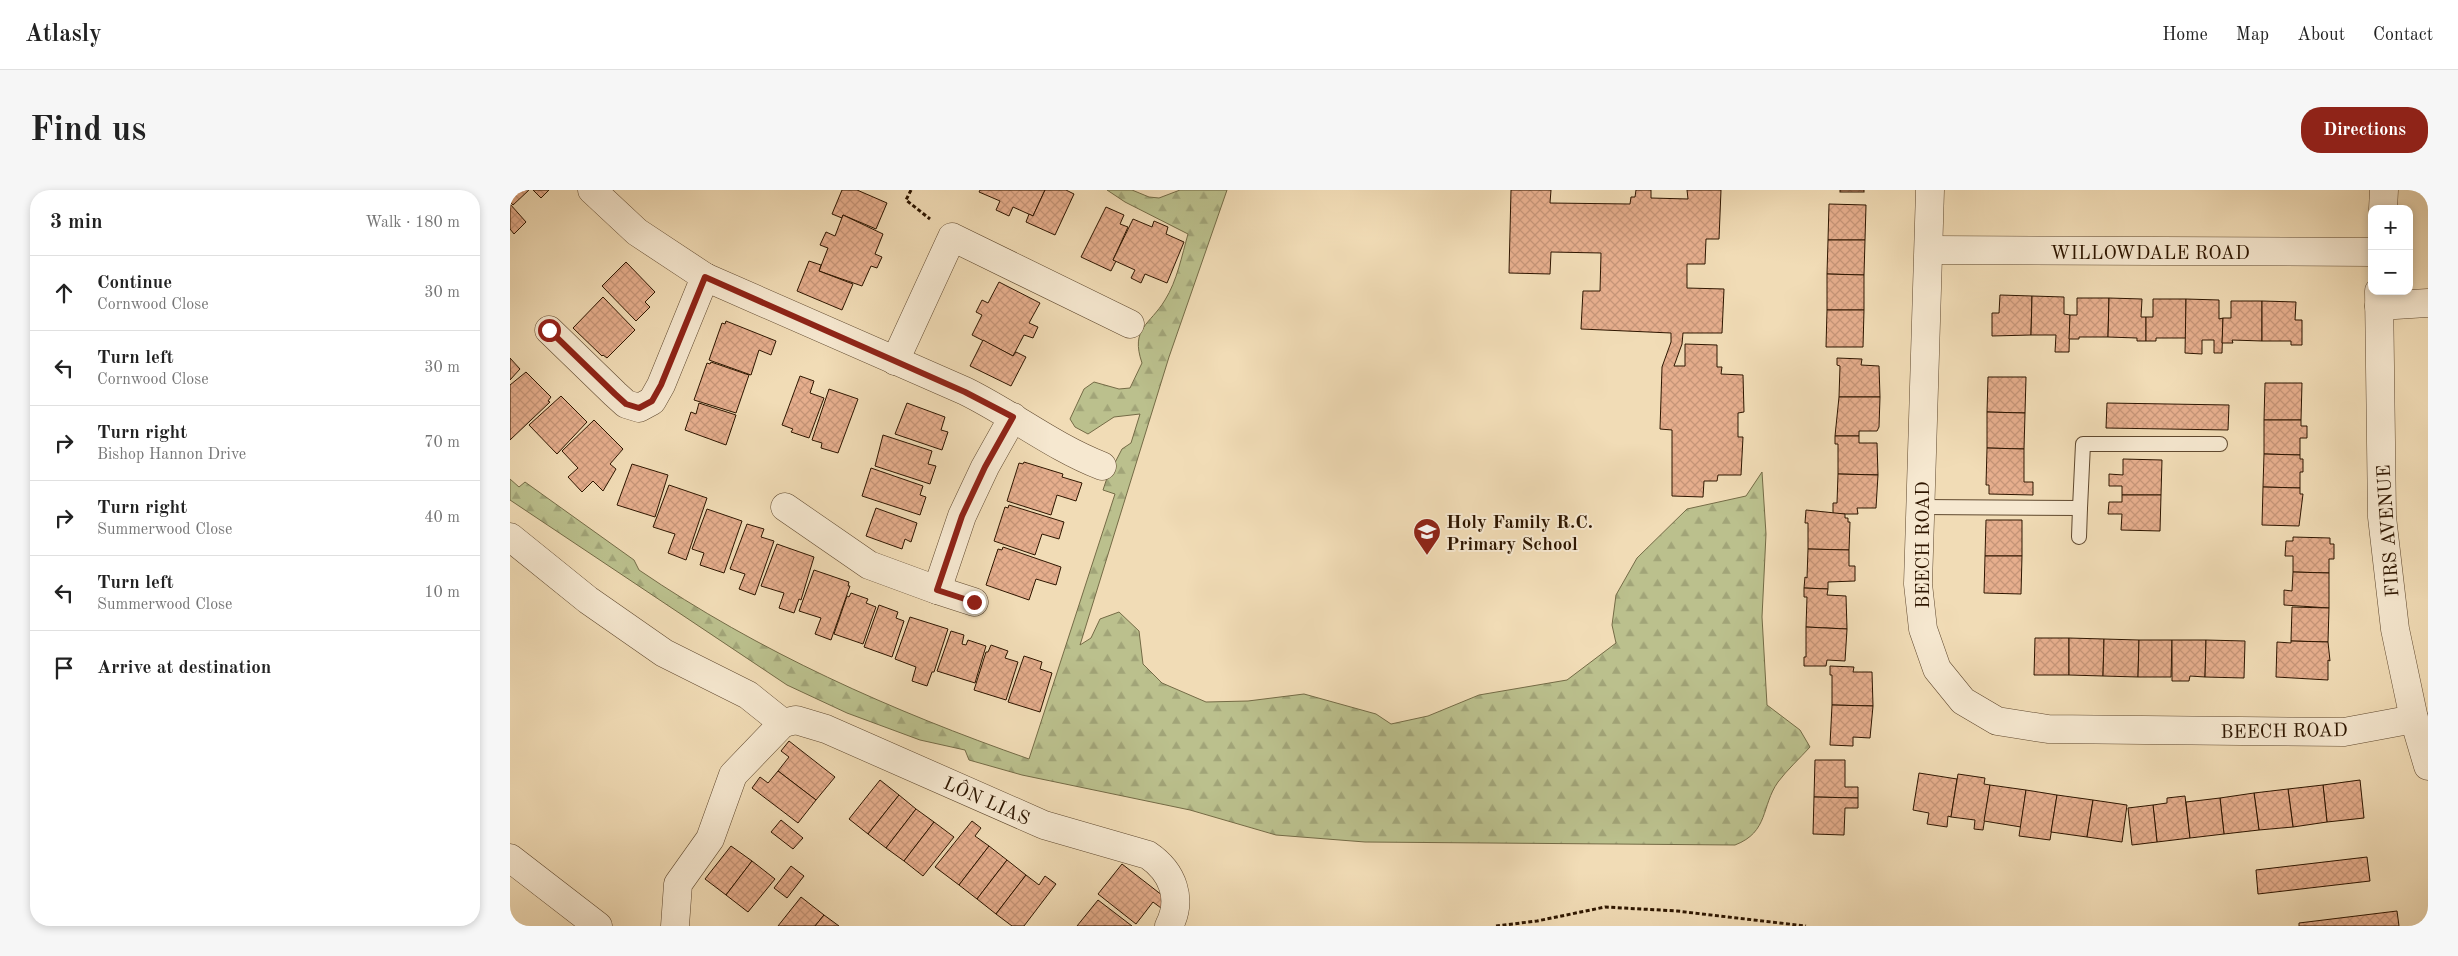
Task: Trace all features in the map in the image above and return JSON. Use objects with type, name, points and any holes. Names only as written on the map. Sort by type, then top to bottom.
[{"type":"street","points":[[592,190],[636,232],[705,277],[965,392],[1013,417],[1072,455],[1102,466]]},
{"type":"street","name":"BEECH ROAD","points":[[1930,190],[1918,584],[1923,628],[1937,668],[1963,701],[1997,721],[2048,729],[2344,732],[2414,719]]},
{"type":"street","points":[[2383,205],[2384,190]]},
{"type":"street","points":[[895,361],[952,237],[1130,324]]},
{"type":"street","name":"WILLOWDALE ROAD","points":[[1929,250],[2368,252]]},
{"type":"street","points":[[549,330],[626,404],[639,408],[652,401],[661,385],[705,277]]},
{"type":"street","points":[[2379,299],[2428,303]]},
{"type":"street","name":"FIRS AVENUE","points":[[2379,299],[2382,517],[2395,629],[2414,719],[2428,766]]},
{"type":"street","points":[[937,590],[962,516],[985,467],[1013,417]]},
{"type":"street","points":[[785,506],[869,565],[974,602]]},
{"type":"street","points":[[510,537],[588,600],[664,653],[748,694],[782,723],[775,734],[733,775],[710,839],[678,884],[675,926]]},
{"type":"street","name":"LÔN LIAS","points":[[782,723],[796,720],[826,729],[1044,825],[1148,856],[1166,872],[1175,894],[1176,906],[1169,926]]},
{"type":"street","points":[[510,858],[598,926]]},
{"type":"lane","points":[[2079,538],[2083,444],[2220,444]]},
{"type":"lane","points":[[1921,507],[2080,508]]},
{"type":"path","points":[[911,190],[906,200],[952,237]]},
{"type":"path","points":[[1496,926],[1537,921],[1605,907],[1677,911],[1806,926]]},
{"type":"green space","points":[[1107,190],[1132,190],[1149,197],[1159,198],[1180,190],[1227,190],[1169,357],[1080,645],[1091,638],[1100,619],[1119,612],[1139,631],[1143,664],[1162,683],[1206,702],[1248,701],[1304,694],[1376,714],[1391,724],[1428,716],[1479,695],[1567,680],[1616,643],[1612,625],[1616,595],[1637,558],[1687,509],[1746,496],[1762,472],[1766,534],[1762,617],[1767,705],[1800,730],[1810,747],[1778,782],[1763,818],[1754,833],[1746,840],[1735,845],[1365,842],[1276,835],[1190,810],[1022,775],[969,760],[965,750],[920,740],[847,713],[787,685],[510,500],[510,479],[519,487],[525,482],[634,560],[639,570],[731,627],[779,653],[877,700],[1029,759],[1115,494],[1103,490],[1122,449],[1131,443],[1140,414],[1114,417],[1088,434],[1075,427],[1070,419],[1084,389],[1094,382],[1119,389],[1130,388],[1142,363],[1138,342],[1140,334],[1165,300],[1173,285],[1188,234],[1125,202]]},
{"type":"building","points":[[510,190],[529,190],[513,205],[510,202]]},
{"type":"building","points":[[533,190],[549,190],[541,198]]},
{"type":"building","points":[[842,190],[857,190],[887,203],[876,229],[843,215],[842,218],[832,214]]},
{"type":"building","points":[[980,190],[1045,190],[1033,216],[1013,207],[1009,216],[996,210],[1000,201],[979,192]]},
{"type":"building","points":[[1045,190],[1066,190],[1074,194],[1055,235],[1026,222],[1029,214],[1033,216]]},
{"type":"building","points":[[1511,190],[1551,190],[1550,203],[1630,204],[1631,197],[1635,197],[1636,190],[1651,190],[1651,198],[1688,199],[1687,190],[1721,190],[1719,239],[1706,239],[1705,264],[1687,264],[1687,288],[1724,289],[1722,333],[1683,333],[1682,344],[1674,366],[1685,366],[1685,344],[1717,345],[1717,367],[1722,367],[1721,374],[1743,375],[1744,412],[1738,413],[1738,437],[1743,437],[1741,475],[1718,475],[1717,481],[1704,481],[1703,497],[1672,496],[1672,430],[1660,429],[1662,367],[1671,342],[1671,333],[1581,329],[1583,291],[1600,291],[1601,253],[1551,252],[1550,274],[1509,273]]},
{"type":"building","points":[[1840,190],[1864,190],[1864,192],[1840,192]]},
{"type":"building","points":[[510,204],[526,222],[514,234],[510,229]]},
{"type":"building","points":[[1829,204],[1866,205],[1865,240],[1828,240]]},
{"type":"building","points":[[1106,207],[1124,215],[1120,224],[1128,227],[1113,260],[1116,261],[1111,271],[1081,257]]},
{"type":"building","points":[[843,215],[883,234],[875,254],[882,257],[877,268],[871,266],[862,286],[819,271],[828,248],[820,245],[826,232],[835,236]]},
{"type":"building","points":[[1133,219],[1152,227],[1154,221],[1168,227],[1166,234],[1184,242],[1167,283],[1145,274],[1141,283],[1131,278],[1135,270],[1113,260]]},
{"type":"building","points":[[1828,240],[1865,240],[1864,275],[1827,274]]},
{"type":"building","points":[[809,261],[821,265],[819,271],[853,284],[842,310],[797,291]]},
{"type":"building","points":[[626,262],[655,292],[645,302],[650,307],[636,321],[602,286]]},
{"type":"building","points":[[1827,274],[1864,275],[1864,310],[1827,310]]},
{"type":"building","points":[[999,282],[1040,303],[1029,323],[1038,327],[1033,338],[1024,335],[1013,356],[972,335],[982,315],[976,312],[982,300],[988,303]]},
{"type":"building","points":[[2000,295],[2032,296],[2031,335],[1992,336],[1992,313],[1999,313]]},
{"type":"building","points":[[2032,296],[2064,297],[2064,314],[2070,315],[2069,352],[2055,352],[2056,335],[2031,335]]},
{"type":"building","points":[[603,297],[635,330],[607,358],[602,356],[573,328]]},
{"type":"building","points":[[2077,298],[2109,298],[2108,337],[2069,339],[2070,315],[2077,315]]},
{"type":"building","points":[[2109,298],[2142,299],[2141,317],[2146,317],[2146,341],[2137,341],[2137,338],[2108,337]]},
{"type":"building","points":[[2153,299],[2186,299],[2186,338],[2156,338],[2156,341],[2146,341],[2146,317],[2153,317]]},
{"type":"building","points":[[2186,299],[2219,300],[2219,319],[2223,318],[2222,353],[2214,353],[2214,340],[2202,340],[2202,354],[2185,353]]},
{"type":"building","points":[[2231,301],[2262,301],[2262,341],[2232,340],[2233,343],[2222,343],[2223,318],[2231,318]]},
{"type":"building","points":[[2262,301],[2296,302],[2295,320],[2302,320],[2302,345],[2291,345],[2291,341],[2262,341]]},
{"type":"building","points":[[1827,310],[1864,310],[1863,347],[1826,347]]},
{"type":"building","points":[[726,321],[776,341],[771,355],[759,350],[751,375],[709,360],[722,323],[725,324]]},
{"type":"building","points":[[983,340],[1013,356],[1016,352],[1026,357],[1011,386],[970,366]]},
{"type":"building","points":[[510,358],[520,369],[510,380]]},
{"type":"building","points":[[1837,358],[1862,359],[1861,365],[1879,366],[1880,397],[1839,397],[1840,366],[1837,365]]},
{"type":"building","points":[[711,362],[749,375],[736,413],[694,400],[707,363],[710,364]]},
{"type":"building","points":[[526,372],[551,397],[548,401],[550,402],[510,440],[510,385]]},
{"type":"building","points":[[800,376],[814,381],[810,393],[824,398],[809,438],[791,432],[793,429],[782,425]]},
{"type":"building","points":[[1988,377],[2026,377],[2025,413],[1987,412]]},
{"type":"building","points":[[2265,383],[2302,383],[2301,420],[2264,420]]},
{"type":"building","points":[[829,389],[858,399],[838,453],[821,448],[822,443],[812,440]]},
{"type":"building","points":[[561,396],[587,422],[557,454],[529,425]]},
{"type":"building","points":[[1839,397],[1880,397],[1879,427],[1877,431],[1859,431],[1859,436],[1835,436]]},
{"type":"building","points":[[699,403],[736,415],[726,445],[685,430],[691,412],[696,414]]},
{"type":"building","points":[[907,403],[945,417],[941,430],[948,432],[942,450],[895,434]]},
{"type":"building","points":[[2107,403],[2229,405],[2228,430],[2106,428]]},
{"type":"building","points":[[1987,412],[2025,413],[2024,449],[1987,448]]},
{"type":"building","points":[[594,420],[623,449],[610,464],[616,469],[603,491],[593,481],[582,492],[568,477],[578,468],[562,451]]},
{"type":"building","points":[[2264,420],[2301,420],[2301,426],[2307,426],[2307,438],[2300,438],[2300,455],[2264,454]]},
{"type":"building","points":[[883,435],[932,451],[928,464],[936,466],[930,484],[875,466]]},
{"type":"building","points":[[1835,436],[1859,436],[1859,443],[1877,443],[1878,475],[1838,474],[1838,444],[1835,444]]},
{"type":"building","points":[[1987,448],[2024,449],[2024,482],[2033,482],[2033,495],[1989,494],[1989,485],[1986,485]]},
{"type":"building","points":[[2264,454],[2300,455],[2300,459],[2303,459],[2303,472],[2300,472],[2300,488],[2263,487]]},
{"type":"building","points":[[2123,459],[2162,460],[2161,495],[2122,495],[2122,486],[2109,486],[2109,474],[2123,475]]},
{"type":"building","points":[[1024,462],[1063,474],[1062,477],[1082,483],[1076,501],[1057,495],[1051,515],[1007,501],[1019,463],[1023,464]]},
{"type":"building","points":[[632,464],[668,475],[655,517],[617,505]]},
{"type":"building","points":[[871,468],[923,486],[920,495],[926,497],[920,515],[862,496]]},
{"type":"building","points":[[1838,474],[1878,475],[1876,508],[1857,508],[1858,514],[1833,514],[1833,503],[1837,503]]},
{"type":"building","points":[[669,485],[707,498],[686,560],[668,553],[675,534],[653,527]]},
{"type":"building","points":[[2263,487],[2300,488],[2300,494],[2303,494],[2299,526],[2262,525]]},
{"type":"building","points":[[2122,495],[2161,495],[2160,531],[2121,530],[2122,514],[2108,514],[2109,502],[2122,502]]},
{"type":"building","points":[[1009,505],[1064,522],[1059,539],[1042,534],[1035,555],[994,541],[1005,507],[1008,508]]},
{"type":"building","points":[[876,508],[917,523],[911,542],[905,539],[902,549],[866,536]]},
{"type":"building","points":[[707,509],[742,521],[724,573],[700,565],[704,553],[692,549]]},
{"type":"building","points":[[1806,510],[1845,514],[1845,518],[1848,518],[1848,522],[1850,522],[1849,550],[1808,549],[1808,523],[1805,523]]},
{"type":"building","points":[[1986,520],[2022,520],[2022,556],[1985,556]]},
{"type":"building","points":[[747,524],[764,529],[761,537],[774,541],[755,595],[739,589],[745,574],[730,569]]},
{"type":"building","points":[[2293,537],[2330,538],[2330,544],[2334,544],[2334,559],[2329,559],[2329,573],[2293,572],[2293,556],[2285,556],[2286,541],[2293,541]]},
{"type":"building","points":[[777,544],[814,557],[801,600],[799,599],[794,613],[779,608],[784,593],[761,586]]},
{"type":"building","points":[[1003,547],[1061,567],[1056,585],[1036,579],[1029,600],[986,585],[998,549],[1002,550]]},
{"type":"building","points":[[1808,549],[1849,550],[1849,566],[1855,566],[1855,581],[1828,582],[1828,589],[1804,588],[1805,577],[1807,578]]},
{"type":"building","points":[[1985,556],[2022,556],[2021,594],[1984,593]]},
{"type":"building","points":[[814,570],[849,582],[848,586],[850,586],[831,640],[815,634],[821,618],[799,611]]},
{"type":"building","points":[[2293,572],[2329,573],[2329,608],[2284,605],[2284,590],[2292,591]]},
{"type":"building","points":[[1804,588],[1828,589],[1827,595],[1846,596],[1847,629],[1806,627],[1807,597],[1804,597]]},
{"type":"building","points":[[851,593],[868,599],[866,603],[876,607],[863,644],[834,634],[847,596],[849,597]]},
{"type":"building","points":[[879,605],[898,612],[896,618],[904,621],[892,657],[864,647]]},
{"type":"building","points":[[2292,607],[2329,608],[2328,642],[2291,641]]},
{"type":"building","points":[[910,617],[948,629],[934,672],[932,672],[927,686],[912,681],[916,667],[895,659]]},
{"type":"building","points":[[1806,627],[1847,629],[1845,661],[1827,660],[1826,666],[1804,666],[1804,657],[1806,657]]},
{"type":"building","points":[[951,631],[964,635],[962,644],[966,645],[968,640],[986,646],[975,683],[937,671]]},
{"type":"building","points":[[2035,638],[2069,638],[2069,675],[2034,675]]},
{"type":"building","points":[[2069,638],[2104,639],[2103,676],[2069,675]]},
{"type":"building","points":[[2104,639],[2139,640],[2138,677],[2103,676]]},
{"type":"building","points":[[2139,640],[2172,640],[2171,677],[2138,677]]},
{"type":"building","points":[[2172,640],[2206,640],[2205,677],[2190,676],[2189,681],[2172,681]]},
{"type":"building","points":[[2206,640],[2245,641],[2244,678],[2205,677]]},
{"type":"building","points":[[2291,641],[2328,642],[2330,661],[2328,660],[2328,680],[2276,677],[2277,642],[2291,643]]},
{"type":"building","points":[[991,645],[1008,651],[1005,658],[1018,662],[1006,700],[974,690],[986,652],[988,652]]},
{"type":"building","points":[[1024,656],[1042,662],[1040,669],[1052,673],[1040,712],[1008,702]]},
{"type":"building","points":[[1830,666],[1854,667],[1853,672],[1872,672],[1873,706],[1832,705],[1832,675],[1830,675]]},
{"type":"building","points":[[1832,705],[1873,706],[1870,738],[1853,737],[1853,746],[1830,745]]},
{"type":"building","points":[[789,741],[835,777],[816,800],[778,771],[789,757],[781,751]]},
{"type":"building","points":[[1815,760],[1845,760],[1845,787],[1858,787],[1858,798],[1814,797]]},
{"type":"building","points":[[778,771],[816,800],[798,823],[752,788],[760,777],[768,783]]},
{"type":"building","points":[[1919,773],[1957,779],[1951,817],[1948,816],[1947,827],[1927,824],[1929,813],[1913,810]]},
{"type":"building","points":[[1958,774],[1985,778],[1984,784],[1990,785],[1983,830],[1974,829],[1975,820],[1951,817]]},
{"type":"building","points":[[880,780],[899,795],[868,834],[849,819]]},
{"type":"building","points":[[2360,780],[2364,818],[2327,822],[2323,785]]},
{"type":"building","points":[[1990,785],[2026,790],[2021,827],[1984,821]]},
{"type":"building","points":[[2323,785],[2327,822],[2293,827],[2288,789]]},
{"type":"building","points":[[2288,789],[2293,827],[2259,830],[2254,793]]},
{"type":"building","points":[[2026,790],[2057,795],[2050,840],[2019,836]]},
{"type":"building","points":[[2254,793],[2259,830],[2224,834],[2220,798]]},
{"type":"building","points":[[899,795],[916,809],[886,848],[868,834]]},
{"type":"building","points":[[2057,795],[2093,800],[2087,837],[2051,832]]},
{"type":"building","points":[[2185,796],[2190,838],[2157,842],[2153,805],[2167,803],[2167,798]]},
{"type":"building","points":[[1814,797],[1858,798],[1858,808],[1845,808],[1844,835],[1813,834]]},
{"type":"building","points":[[2220,798],[2224,834],[2190,838],[2186,802]]},
{"type":"building","points":[[2093,800],[2127,805],[2122,842],[2087,837]]},
{"type":"building","points":[[2153,805],[2157,842],[2132,845],[2128,808]]},
{"type":"building","points":[[916,809],[934,822],[904,861],[886,848]]},
{"type":"building","points":[[781,820],[803,838],[793,849],[771,832]]},
{"type":"building","points":[[972,821],[981,828],[975,836],[989,846],[959,885],[935,867]]},
{"type":"building","points":[[934,822],[954,837],[923,876],[904,861]]},
{"type":"building","points":[[731,846],[752,861],[726,895],[705,879]]},
{"type":"building","points":[[989,846],[1007,860],[977,899],[959,885]]},
{"type":"building","points":[[2367,857],[2370,881],[2258,894],[2256,870]]},
{"type":"building","points":[[1007,860],[1026,875],[996,914],[977,899]]},
{"type":"building","points":[[752,861],[775,879],[748,912],[726,895]]},
{"type":"building","points":[[1122,864],[1167,899],[1161,908],[1153,902],[1136,924],[1098,894]]},
{"type":"building","points":[[791,866],[804,876],[787,898],[774,888]]},
{"type":"building","points":[[1026,875],[1039,885],[1045,876],[1056,884],[1024,926],[1012,926],[996,914]]},
{"type":"building","points":[[801,897],[824,915],[815,926],[778,926]]},
{"type":"building","points":[[1098,900],[1132,926],[1077,926]]},
{"type":"building","points":[[2397,911],[2399,926],[2299,926],[2299,923]]},
{"type":"building","points":[[824,915],[839,926],[815,926]]},
{"type":"place","name":"Holy Family R.C. Primary School","points":[[1427,556]]},
{"type":"route","points":[[549,330],[626,404],[639,408],[652,401],[661,385],[705,277],[965,392],[1013,417],[971,495],[937,590],[974,602]]}]
